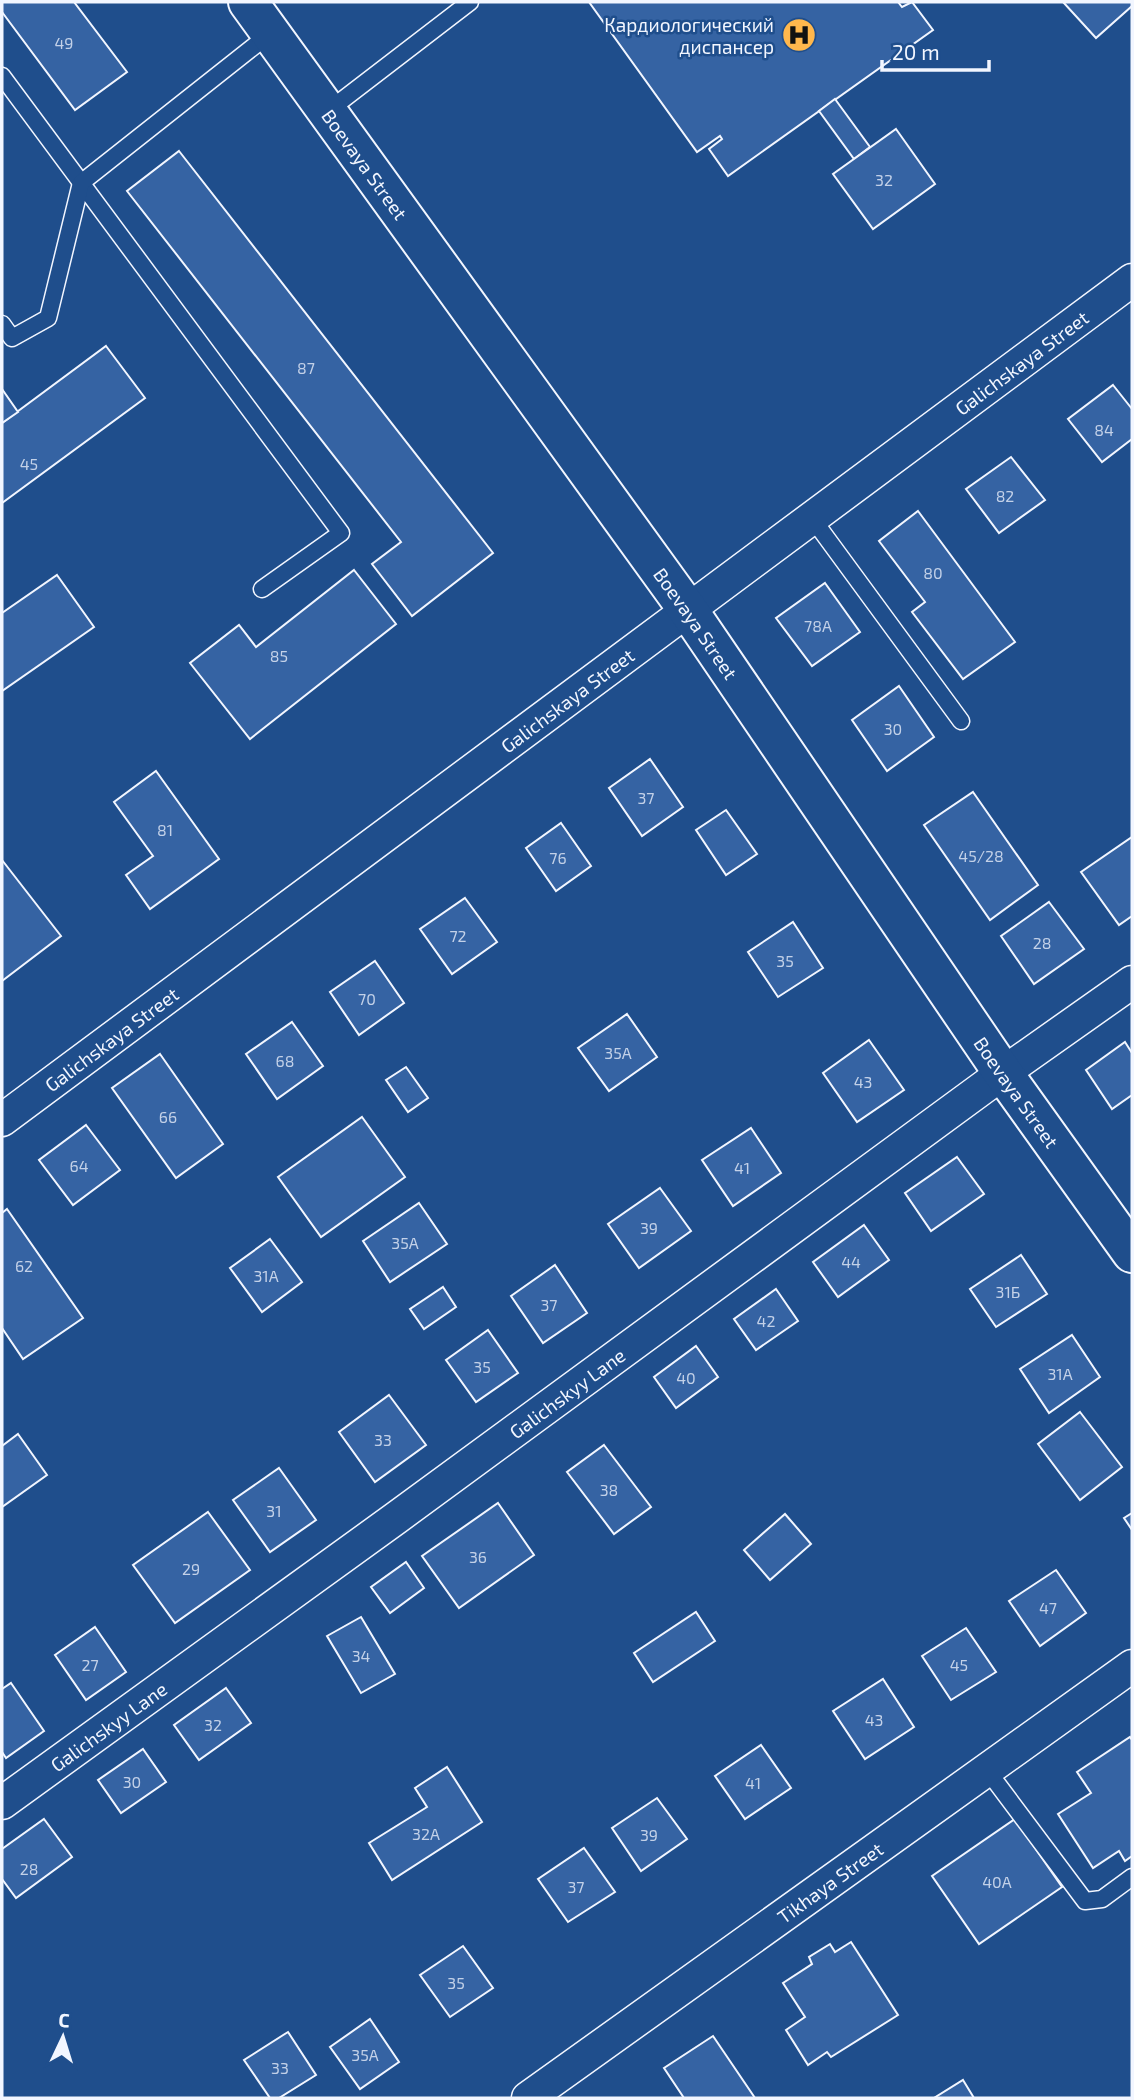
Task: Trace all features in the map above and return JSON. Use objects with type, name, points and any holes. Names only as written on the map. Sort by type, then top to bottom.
[{"type":"street","name":"Boevaya Street","points":[[248,2],[688,610],[1003,1073],[1132,1253]]},
{"type":"street","name":"Galichskaya Street","points":[[2,1120],[1132,280]]},
{"type":"street","name":"Galichskyy Lane","points":[[2,1803],[1003,1073],[1132,982]]},
{"type":"street","name":"Tikhaya Street","points":[[528,2098],[1132,1666]]},
{"type":"lane","points":[[328,111],[470,2]]},
{"type":"lane","points":[[2,324],[12,338],[48,318],[81,183],[272,32]]},
{"type":"lane","points":[[2,76],[341,533],[262,589]]},
{"type":"lane","points":[[812,518],[961,721]]},
{"type":"lane","points":[[987,1770],[1085,1901],[1102,1899],[1132,1877]]},
{"type":"building","points":[[2,2],[74,2],[127,72],[75,110],[2,12]]},
{"type":"building","points":[[589,2],[898,2],[902,7],[912,2],[933,30],[728,176],[709,149],[722,139],[720,136],[697,152]]},
{"type":"building","points":[[1063,2],[1132,2],[1132,6],[1096,38]]},
{"type":"building","points":[[835,99],[870,147],[854,159],[819,111]]},
{"type":"building","points":[[896,129],[935,184],[873,229],[833,174]]},
{"type":"building","points":[[179,151],[493,553],[412,616],[372,564],[401,542],[127,191]]},
{"type":"building","points":[[106,346],[145,398],[2,503],[2,423]]},
{"type":"building","points":[[1113,385],[1132,409],[1132,439],[1102,462],[1068,419]]},
{"type":"building","points":[[2,389],[18,412],[2,423]]},
{"type":"building","points":[[1011,457],[1045,500],[999,533],[966,489]]},
{"type":"building","points":[[918,511],[1015,642],[963,679],[912,612],[925,602],[879,541]]},
{"type":"building","points":[[354,570],[396,624],[250,739],[190,663],[239,625],[256,647]]},
{"type":"building","points":[[57,575],[94,627],[2,691],[2,613]]},
{"type":"building","points":[[825,583],[860,632],[812,666],[776,618]]},
{"type":"building","points":[[899,686],[934,737],[887,771],[852,720]]},
{"type":"building","points":[[650,759],[683,807],[642,836],[609,788]]},
{"type":"building","points":[[156,771],[219,859],[150,909],[126,875],[153,856],[114,802]]},
{"type":"building","points":[[973,792],[1038,885],[990,920],[924,825]]},
{"type":"building","points":[[726,810],[757,854],[726,875],[696,830]]},
{"type":"building","points":[[561,823],[591,866],[556,891],[526,848]]},
{"type":"building","points":[[1132,837],[1132,916],[1119,925],[1081,872]]},
{"type":"building","points":[[2,860],[61,936],[2,981]]},
{"type":"building","points":[[465,898],[497,942],[452,974],[420,929]]},
{"type":"building","points":[[1049,902],[1084,949],[1034,984],[1001,936]]},
{"type":"building","points":[[793,922],[823,968],[778,997],[748,952]]},
{"type":"building","points":[[375,961],[404,1003],[359,1035],[330,992]]},
{"type":"building","points":[[627,1014],[657,1057],[609,1091],[578,1048]]},
{"type":"building","points":[[292,1022],[323,1066],[277,1099],[246,1054]]},
{"type":"building","points":[[869,1040],[904,1090],[857,1122],[823,1073]]},
{"type":"building","points":[[1125,1042],[1132,1053],[1132,1095],[1112,1109],[1086,1070]]},
{"type":"building","points":[[160,1054],[223,1144],[176,1178],[112,1088]]},
{"type":"building","points":[[406,1067],[428,1098],[408,1112],[386,1080]]},
{"type":"building","points":[[362,1117],[405,1177],[321,1237],[278,1177]]},
{"type":"building","points":[[86,1125],[120,1170],[73,1205],[39,1160]]},
{"type":"building","points":[[751,1128],[781,1173],[733,1206],[702,1160]]},
{"type":"building","points":[[957,1157],[984,1194],[931,1231],[905,1193]]},
{"type":"building","points":[[660,1188],[691,1231],[639,1268],[608,1224]]},
{"type":"building","points":[[419,1203],[447,1244],[390,1282],[363,1241]]},
{"type":"building","points":[[7,1209],[83,1318],[23,1359],[2,1328],[2,1213]]},
{"type":"building","points":[[864,1225],[889,1260],[838,1297],[813,1262]]},
{"type":"building","points":[[270,1239],[302,1282],[262,1312],[230,1268]]},
{"type":"building","points":[[1021,1255],[1047,1294],[996,1327],[970,1289]]},
{"type":"building","points":[[555,1265],[587,1313],[543,1343],[511,1296]]},
{"type":"building","points":[[443,1287],[456,1307],[424,1329],[410,1309]]},
{"type":"building","points":[[776,1289],[798,1321],[756,1350],[734,1319]]},
{"type":"building","points":[[488,1330],[518,1373],[476,1402],[446,1360]]},
{"type":"building","points":[[1072,1335],[1100,1377],[1049,1413],[1020,1369]]},
{"type":"building","points":[[696,1346],[718,1377],[676,1408],[654,1377]]},
{"type":"building","points":[[389,1395],[426,1445],[375,1482],[339,1432]]},
{"type":"building","points":[[1080,1412],[1122,1467],[1080,1500],[1038,1444]]},
{"type":"building","points":[[18,1434],[47,1475],[2,1507],[2,1446]]},
{"type":"building","points":[[604,1445],[651,1507],[614,1534],[567,1472]]},
{"type":"building","points":[[279,1468],[316,1520],[270,1552],[233,1500]]},
{"type":"building","points":[[498,1503],[534,1555],[459,1608],[422,1556]]},
{"type":"building","points":[[208,1512],[250,1570],[175,1623],[133,1565]]},
{"type":"building","points":[[1132,1513],[1132,1530],[1124,1518]]},
{"type":"building","points":[[785,1514],[811,1544],[770,1580],[744,1550]]},
{"type":"building","points":[[406,1562],[424,1588],[390,1613],[371,1587]]},
{"type":"building","points":[[1056,1570],[1086,1613],[1040,1646],[1009,1601]]},
{"type":"building","points":[[696,1612],[715,1641],[653,1682],[634,1653]]},
{"type":"building","points":[[361,1617],[395,1674],[361,1693],[327,1636]]},
{"type":"building","points":[[95,1627],[126,1672],[86,1700],[55,1655]]},
{"type":"building","points":[[966,1628],[996,1672],[951,1700],[922,1656]]},
{"type":"building","points":[[883,1679],[914,1727],[865,1759],[833,1711]]},
{"type":"building","points":[[11,1683],[44,1731],[6,1758],[2,1752],[2,1689]]},
{"type":"building","points":[[226,1688],[251,1723],[199,1760],[174,1725]]},
{"type":"building","points":[[1130,1737],[1132,1856],[1125,1861],[1119,1851],[1093,1868],[1058,1814],[1091,1793],[1077,1772]]},
{"type":"building","points":[[761,1745],[791,1788],[745,1819],[715,1776]]},
{"type":"building","points":[[143,1749],[166,1782],[121,1813],[98,1780]]},
{"type":"building","points":[[447,1767],[482,1822],[392,1880],[369,1843],[427,1807],[415,1788]]},
{"type":"building","points":[[657,1798],[687,1839],[641,1871],[612,1828]]},
{"type":"building","points":[[44,1819],[72,1857],[16,1898],[2,1879],[2,1849]]},
{"type":"building","points":[[1015,1819],[1062,1887],[979,1944],[932,1876]]},
{"type":"building","points":[[584,1848],[615,1892],[568,1922],[538,1879]]},
{"type":"building","points":[[851,1942],[898,2015],[831,2057],[827,2052],[808,2065],[786,2030],[805,2017],[783,1983],[812,1964],[809,1957],[830,1944],[835,1952]]},
{"type":"building","points":[[463,1946],[493,1988],[450,2017],[420,1975]]},
{"type":"building","points":[[370,2019],[399,2062],[360,2089],[330,2047]]},
{"type":"building","points":[[288,2032],[316,2075],[279,2098],[270,2098],[244,2060]]},
{"type":"building","points":[[713,2036],[755,2098],[684,2098],[664,2068]]},
{"type":"building","points":[[963,2080],[974,2098],[934,2098]]},
{"type":"place","name":"Кардиологический диспансер","points":[[799,35]]}]
